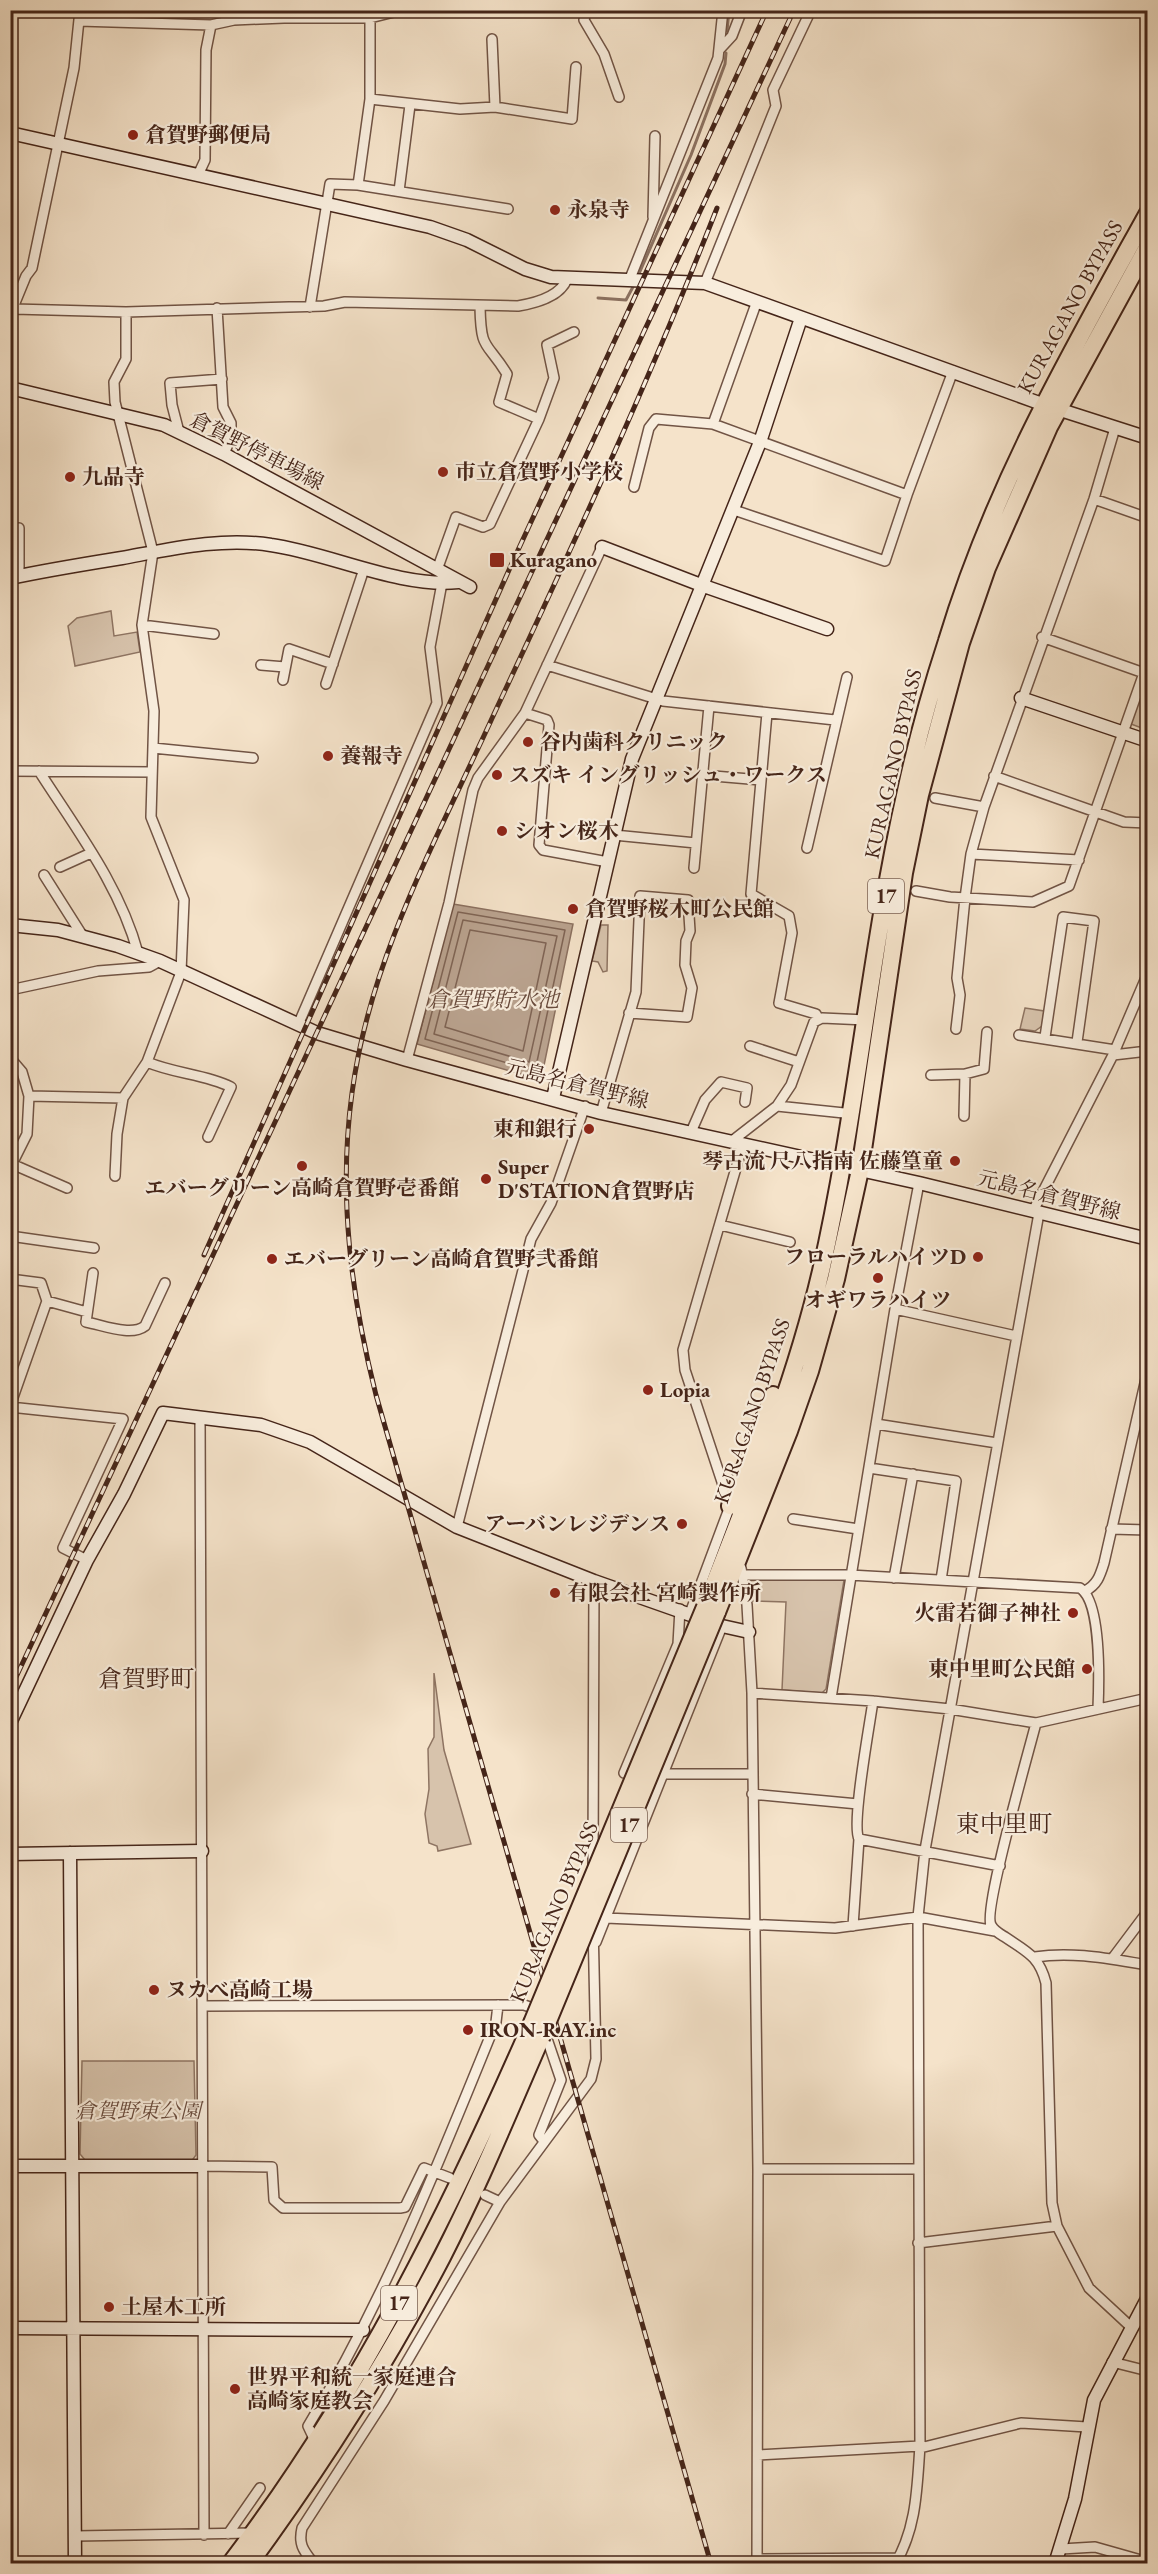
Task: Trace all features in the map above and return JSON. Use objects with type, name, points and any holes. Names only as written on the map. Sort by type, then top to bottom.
[{"type":"highway","name":"KURAGANO BYPASS","points":[[230,2564],[315,2441],[378,2341],[463,2178],[532,2023],[703,1613],[802,1368],[836,1279],[860,1170],[904,873],[939,719],[987,568],[1050,406],[1148,213]]},
{"type":"highway","name":"KURAGANO BYPASS","points":[[802,1368],[842,1166],[906,792],[947,638],[1001,491],[1148,246]]},
{"type":"highway","points":[[731,1509],[780,1376],[802,1368],[813,1396],[741,1571]]},
{"type":"highway","name":"KURAGANO BYPASS","points":[[249,2564],[326,2452],[393,2346],[468,2204],[541,2038],[703,1613]]},
{"type":"street","points":[[80,10],[74,68],[32,268],[26,276],[12,313],[310,307],[345,302],[480,306],[534,302],[558,291],[567,279]]},
{"type":"street","points":[[79,21],[211,25],[234,15],[370,14],[402,10]]},
{"type":"street","points":[[586,10],[584,20],[604,54],[619,97]]},
{"type":"street","points":[[629,281],[720,49],[723,10]]},
{"type":"street","points":[[720,49],[732,36],[742,10]]},
{"type":"street","points":[[705,283],[776,106],[773,90],[811,10]]},
{"type":"street","points":[[358,185],[370,99],[370,14]]},
{"type":"street","points":[[198,175],[205,160],[207,50],[211,25]]},
{"type":"street","points":[[492,39],[495,107]]},
{"type":"street","points":[[370,99],[460,109],[495,107],[572,119],[576,67]]},
{"type":"street","points":[[399,191],[410,105]]},
{"type":"street","points":[[10,133],[58,142],[446,232],[525,269],[567,279],[705,283],[1050,406],[1148,438]]},
{"type":"street","points":[[653,222],[655,135]]},
{"type":"street","points":[[310,307],[330,184],[358,185],[508,209]]},
{"type":"street","points":[[713,424],[757,301]]},
{"type":"street","points":[[480,306],[480,336],[487,349],[507,374],[499,402],[539,419]]},
{"type":"street","points":[[217,308],[223,407],[231,423],[231,437],[224,454]]},
{"type":"street","points":[[115,1176],[117,1134],[123,1098],[147,1062],[181,972],[184,900],[151,817],[154,711],[142,625],[153,552],[119,413],[114,382],[126,359],[126,312]]},
{"type":"street","points":[[553,1098],[632,759],[654,699],[734,510],[760,442],[801,318]]},
{"type":"street","points":[[437,570],[456,517],[483,527],[490,524],[539,419],[554,378],[547,345],[574,332]]},
{"type":"street","points":[[734,510],[885,561],[953,371]]},
{"type":"street","points":[[179,432],[172,405],[170,383],[222,379]]},
{"type":"street","name":"倉賀野停車場線","points":[[10,388],[119,413],[179,432],[470,587]]},
{"type":"street","points":[[634,487],[649,428],[656,419],[713,424],[907,495]]},
{"type":"street","points":[[956,1029],[960,995],[957,978],[971,854],[994,776],[1042,637],[1094,499],[1115,428]]},
{"type":"street","points":[[1094,499],[1148,518]]},
{"type":"street","points":[[20,528],[15,578],[153,552],[219,544],[272,545],[364,568],[442,583],[458,582]]},
{"type":"street","points":[[407,1060],[449,903],[473,790],[478,778],[525,713],[602,547],[701,585],[827,629]]},
{"type":"street","points":[[326,684],[364,568]]},
{"type":"street","points":[[298,1025],[437,703],[430,647],[442,583]]},
{"type":"street","points":[[142,625],[213,634]]},
{"type":"street","points":[[916,891],[965,898],[1033,902],[1069,886],[1144,673],[1042,637]]},
{"type":"street","points":[[283,680],[289,649],[333,664]]},
{"type":"street","points":[[261,665],[285,667]]},
{"type":"street","points":[[547,665],[654,699],[835,720]]},
{"type":"street","points":[[807,848],[847,676]]},
{"type":"street","points":[[1021,698],[1148,741]]},
{"type":"street","points":[[694,868],[708,706]]},
{"type":"street","points":[[525,713],[548,720],[549,725],[539,845],[543,850],[608,862]]},
{"type":"street","points":[[767,713],[752,894],[789,916],[792,933],[779,1003],[816,1014],[818,1019]]},
{"type":"street","points":[[153,748],[253,758]]},
{"type":"street","points":[[10,771],[152,772]]},
{"type":"street","points":[[39,771],[91,853],[131,927],[138,953]]},
{"type":"street","points":[[702,775],[761,780]]},
{"type":"street","points":[[994,776],[1124,822],[1148,823]]},
{"type":"street","points":[[935,798],[984,807]]},
{"type":"street","points":[[614,835],[696,843]]},
{"type":"street","points":[[60,867],[91,853]]},
{"type":"street","points":[[971,854],[1079,860]]},
{"type":"street","points":[[44,875],[82,935]]},
{"type":"street","points":[[601,1113],[629,1013],[636,992],[640,896],[688,900],[690,931],[686,941],[685,965],[692,988],[687,1017],[629,1013]]},
{"type":"street","points":[[1045,1037],[1063,917],[1094,921],[1077,1042]]},
{"type":"street","name":"元島名倉賀野線","points":[[10,925],[82,935],[138,953],[298,1025],[407,1060],[553,1098],[601,1113],[919,1183],[1148,1239]]},
{"type":"street","points":[[10,990],[98,970],[149,967],[160,961]]},
{"type":"street","points":[[1098,1709],[1098,1653],[1092,1607],[1085,1591],[1080,1588],[973,1582],[941,1580],[894,1578],[850,1575],[741,1571],[749,1632],[752,1693],[753,1926],[758,2169],[757,2561],[899,2561],[915,2508],[920,2447],[918,1917],[926,1850],[950,1709],[973,1582],[1016,1336],[1036,1212],[1114,1052],[1148,973]]},
{"type":"street","points":[[593,1947],[662,1774],[731,1509],[685,1370],[683,1350],[693,1327],[720,1225],[737,1142],[777,1106],[791,1085],[813,1022],[818,1019],[866,1020]]},
{"type":"street","points":[[931,1075],[964,1074],[984,1070],[987,1032]]},
{"type":"street","points":[[1019,1035],[1077,1042],[1114,1052],[1148,1051]]},
{"type":"street","points":[[750,1046],[799,1062]]},
{"type":"street","points":[[10,1058],[22,1072],[28,1096],[27,1134],[11,1166],[67,1188]]},
{"type":"street","points":[[147,1062],[166,1070],[212,1077],[231,1088],[208,1137]]},
{"type":"street","points":[[964,1074],[964,1116]]},
{"type":"street","points":[[691,1132],[705,1100],[721,1082],[747,1088],[745,1102]]},
{"type":"street","points":[[28,1096],[123,1098]]},
{"type":"street","points":[[777,1106],[844,1113]]},
{"type":"street","points":[[457,1527],[531,1239],[551,1203],[585,1107]]},
{"type":"street","points":[[831,1698],[895,1309],[919,1183]]},
{"type":"street","points":[[720,1225],[790,1242]]},
{"type":"street","points":[[10,1236],[94,1248]]},
{"type":"street","points":[[93,1273],[86,1322],[129,1331],[140,1330],[146,1326],[165,1283]]},
{"type":"street","points":[[10,1279],[41,1283],[46,1301],[10,1407],[123,1419],[63,1548],[87,1560]]},
{"type":"street","points":[[46,1301],[87,1312]]},
{"type":"street","points":[[895,1309],[1016,1336]]},
{"type":"street","points":[[1085,1591],[1094,1587],[1100,1578],[1148,1370]]},
{"type":"street","points":[[10,1723],[87,1560],[124,1494],[163,1413],[261,1425],[310,1442],[457,1527],[594,1581],[703,1613],[749,1632]]},
{"type":"street","points":[[200,1417],[204,2006],[204,2535]]},
{"type":"street","points":[[876,1424],[997,1443]]},
{"type":"street","points":[[868,1468],[956,1481],[941,1580]]},
{"type":"street","points":[[894,1578],[913,1474]]},
{"type":"street","points":[[793,1519],[858,1529]]},
{"type":"street","points":[[1111,1529],[1148,1530]]},
{"type":"street","points":[[314,2564],[301,2549],[299,2538],[302,2528],[384,2401],[500,2202],[593,2073],[596,2059],[593,1947],[594,1581]]},
{"type":"street","points":[[624,1773],[678,1644],[703,1613]]},
{"type":"street","points":[[752,1693],[950,1709],[1036,1724],[1148,1698]]},
{"type":"street","points":[[853,1926],[859,1839],[856,1832],[858,1804],[873,1701]]},
{"type":"street","points":[[1036,1724],[989,1911],[990,1924],[995,1931],[1035,1957],[1046,1983],[1052,2203],[1057,2226],[1089,2288],[1131,2327]]},
{"type":"street","points":[[662,1774],[752,1774]]},
{"type":"street","points":[[752,1794],[858,1804]]},
{"type":"street","points":[[859,1839],[1000,1866]]},
{"type":"street","points":[[10,1854],[202,1851]]},
{"type":"street","points":[[70,1854],[75,2564]]},
{"type":"street","points":[[1112,1959],[1148,1911]]},
{"type":"street","points":[[606,1918],[835,1928],[918,1917],[995,1931]]},
{"type":"street","points":[[1035,1957],[1054,1954],[1148,1965]]},
{"type":"street","points":[[315,2441],[308,2426],[346,2364],[363,2330],[435,2172],[496,2022],[498,2005]]},
{"type":"street","points":[[204,2006],[530,2005],[537,2009],[561,2080],[539,2134],[543,2140]]},
{"type":"street","points":[[10,2166],[272,2167],[274,2200],[283,2208],[405,2207],[424,2168],[450,2178]]},
{"type":"street","points":[[758,2169],[918,2169]]},
{"type":"street","points":[[485,2195],[500,2202]]},
{"type":"street","points":[[918,2243],[1057,2226]]},
{"type":"street","points":[[1055,2564],[1076,2499],[1087,2427],[1094,2400],[1148,2297]]},
{"type":"street","points":[[10,2328],[363,2330]]},
{"type":"street","points":[[1112,2362],[1148,2371]]},
{"type":"street","points":[[758,2455],[920,2447],[1021,2423],[1087,2427]]},
{"type":"street","points":[[228,2534],[260,2488]]},
{"type":"street","points":[[76,2536],[252,2533]]},
{"type":"street","points":[[1061,2549],[1095,2547],[1148,2562]]},
{"type":"green space","points":[[111,611],[114,636],[137,632],[140,652],[75,666],[68,626],[77,618]]},
{"type":"green space","points":[[1147,675],[1147,730],[1131,724]]},
{"type":"green space","points":[[601,925],[608,925],[607,971],[603,972],[598,962],[592,961]]},
{"type":"green space","points":[[1025,1008],[1044,1011],[1042,1026],[1035,1031],[1020,1029]]},
{"type":"green space","points":[[753,1577],[844,1580],[826,1689],[822,1693],[782,1690],[786,1602],[753,1601],[749,1584]]},
{"type":"green space","points":[[434,1673],[444,1750],[471,1844],[438,1851],[437,1846],[429,1843],[425,1814],[429,1789],[428,1749],[434,1737]]},
{"type":"green space","name":"倉賀野東公園","points":[[82,2061],[194,2061],[196,2155],[191,2162],[85,2160],[80,2154]]},
{"type":"water","name":"倉賀野貯水池","points":[[453,904],[573,924],[541,1080],[417,1044]]},
{"type":"waterway","points":[[727,31],[729,10]]},
{"type":"waterway","points":[[638,276],[691,155],[725,64],[726,53]]},
{"type":"waterway","points":[[598,298],[626,300],[634,285]]},
{"type":"railway","points":[[204,1255],[513,561],[767,10]]},
{"type":"railway","points":[[10,1690],[794,10]]},
{"type":"railway","points":[[711,2564],[376,1395],[354,1283],[349,1245],[346,1169],[352,1093],[361,1043],[390,946],[429,852],[610,463],[717,208]]},
{"type":"place","name":"倉賀野郵便局","points":[[133,135]]},
{"type":"place","name":"永泉寺","points":[[555,210]]},
{"type":"place","name":"市立倉賀野小学校","points":[[443,472]]},
{"type":"place","name":"九品寺","points":[[70,477]]},
{"type":"place","name":"Kuragano","points":[[497,560]]},
{"type":"place","name":"谷内歯科クリニック","points":[[528,742]]},
{"type":"place","name":"養報寺","points":[[328,756]]},
{"type":"place","name":"スズキ イングリッシュ・ワークス","points":[[497,775]]},
{"type":"place","name":"シオン桜木","points":[[502,831]]},
{"type":"place","name":"倉賀野桜木町公民館","points":[[573,909]]},
{"type":"place","name":"東和銀行","points":[[589,1129]]},
{"type":"place","name":"琴古流 尺八指南 佐藤篁童","points":[[955,1161]]},
{"type":"place","name":"エバーグリーン高崎倉賀野壱番館","points":[[302,1166]]},
{"type":"place","name":"Super D'STATION倉賀野店","points":[[486,1179]]},
{"type":"place","name":"フローラルハイツD","points":[[978,1257]]},
{"type":"place","name":"エバーグリーン高崎倉賀野弐番館","points":[[272,1259]]},
{"type":"place","name":"オギワラハイツ","points":[[878,1278]]},
{"type":"place","name":"Lopia","points":[[648,1390]]},
{"type":"place","name":"アーバンレジデンス","points":[[682,1524]]},
{"type":"place","name":"有限会社 宮崎製作所","points":[[555,1593]]},
{"type":"place","name":"火雷若御子神社","points":[[1073,1613]]},
{"type":"place","name":"東中里町公民館","points":[[1087,1669]]},
{"type":"place","name":"ヌカべ高崎工場","points":[[154,1990]]},
{"type":"place","name":"IRON-RAY.inc","points":[[468,2030]]},
{"type":"place","name":"土屋木工所","points":[[109,2307]]},
{"type":"place","name":"世界平和統一家庭連合 高崎家庭教会","points":[[235,2389]]},
{"type":"district","name":"倉賀野町","points":[[146,1679]]},
{"type":"district","name":"東中里町","points":[[1004,1824]]}]
